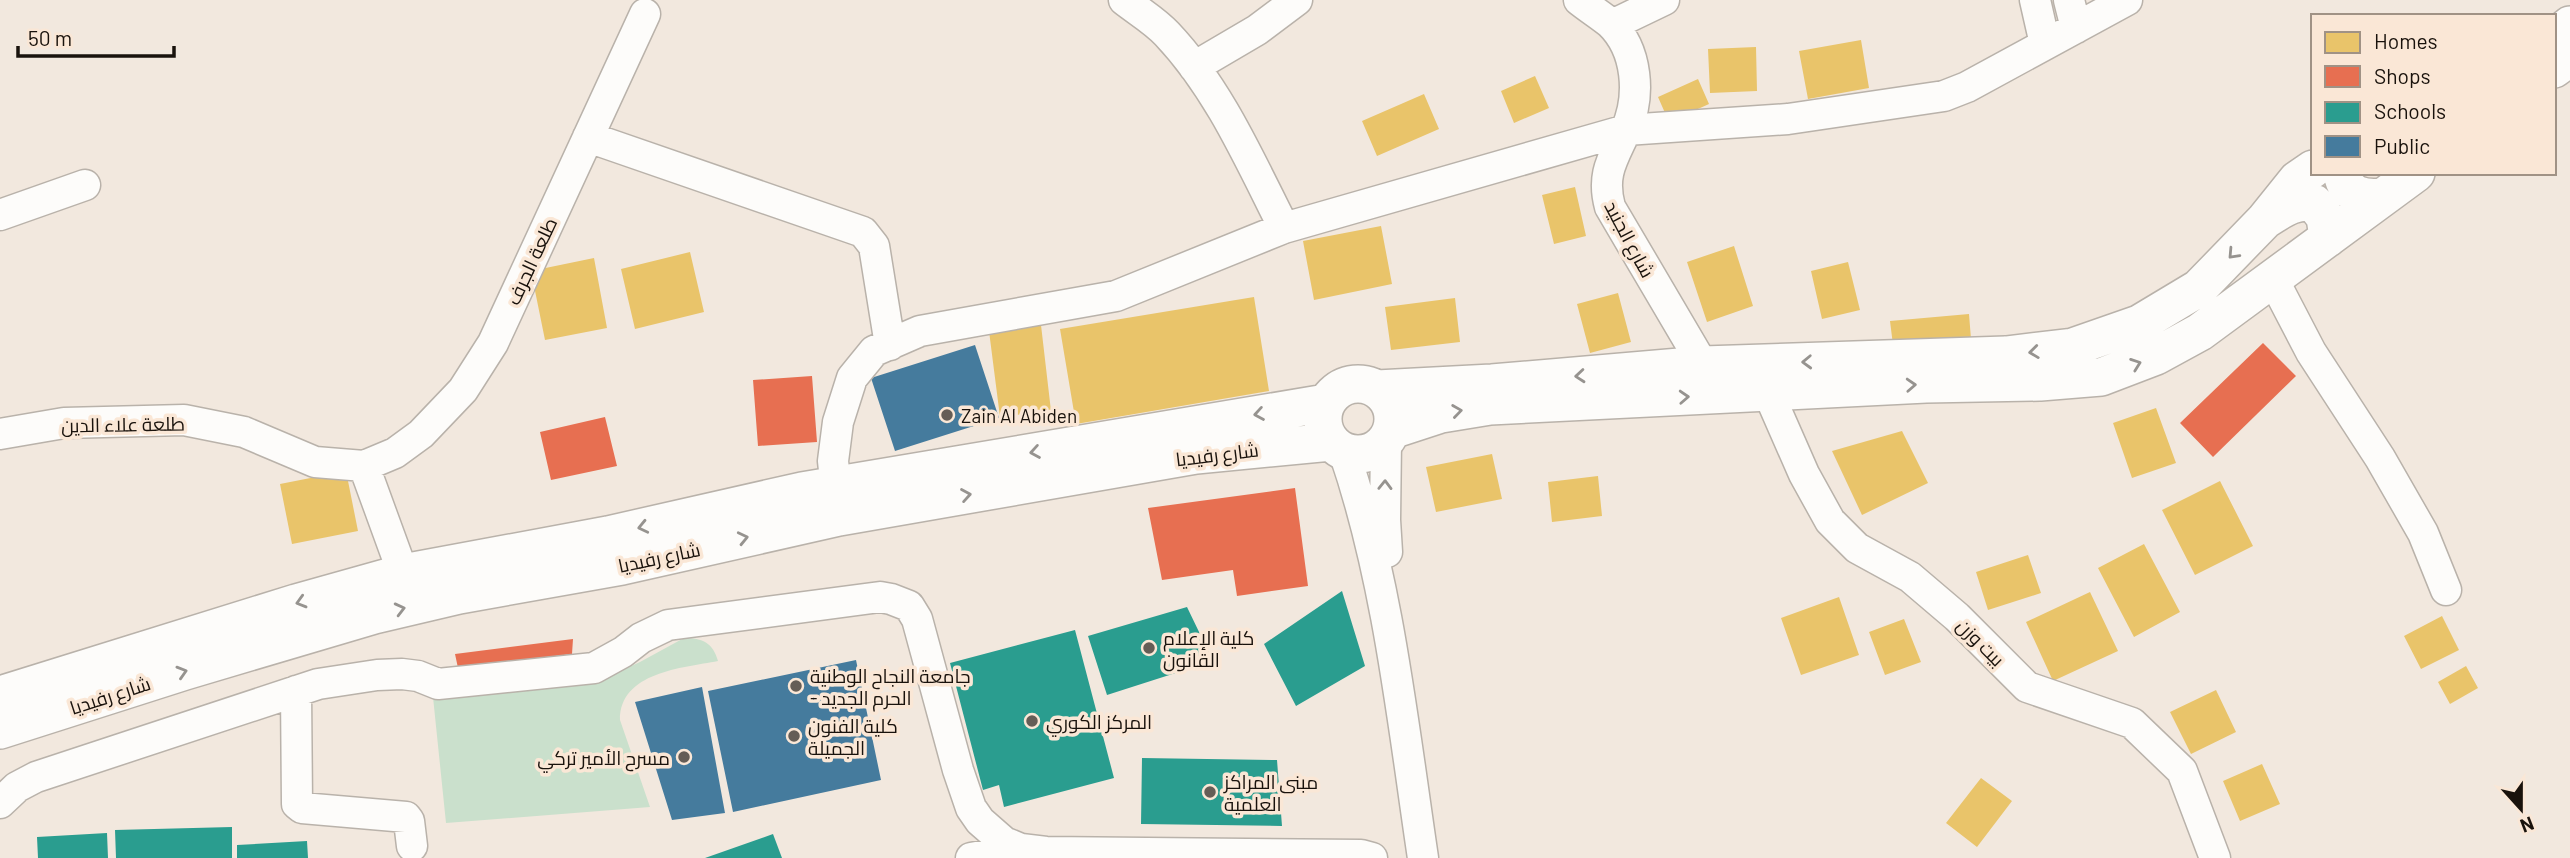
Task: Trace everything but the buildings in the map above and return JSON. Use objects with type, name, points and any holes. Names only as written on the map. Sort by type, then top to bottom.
[{"type":"main road","points":[[2556,36],[2570,25]]},
{"type":"main road","points":[[1377,389],[1492,383],[1703,365],[2006,355],[2073,347],[2139,324],[2199,288],[2264,221],[2297,180],[2311,170]]},
{"type":"main road","points":[[2342,175],[2343,182],[2361,197],[2384,197]]},
{"type":"main road","points":[[1389,436],[1394,419],[1391,407],[1386,397],[1377,389],[1354,384],[1343,387],[1326,403],[1323,426],[1338,447],[1367,454],[1377,449],[1389,436],[1441,414],[1490,406],[1926,384],[2040,382],[2101,377],[2156,356],[2200,332],[2413,175]]},
{"type":"main road","points":[[2264,221],[2292,204],[2305,201],[2314,203],[2325,217],[2328,239]]},
{"type":"main road","name":"شارع رفيديا","points":[[0,730],[374,615],[458,595],[622,566],[837,501],[1326,403]]},
{"type":"main road","name":"شارع رفيديا","points":[[0,695],[283,607],[403,573],[608,535],[837,501],[1196,455],[1338,447]]},
{"type":"street","points":[[1124,0],[1165,32],[1194,67],[1241,142],[1284,228]]},
{"type":"street","points":[[1194,67],[1257,30],[1297,0]]},
{"type":"street","name":"شارع الجنيد","points":[[1579,0],[1612,25],[1626,49],[1634,71],[1635,101],[1626,130],[1608,170],[1606,182],[1610,207],[1703,365]]},
{"type":"street","points":[[1612,25],[1664,0]]},
{"type":"street","points":[[2035,0],[2045,44]]},
{"type":"street","points":[[837,501],[834,461],[838,422],[852,378],[874,351],[920,331],[1116,296],[1284,228],[1626,130],[1788,119],[1944,96],[1959,91],[2045,44],[2072,14],[2127,0]]},
{"type":"street","name":"طلعة الجرف","points":[[364,467],[395,453],[421,434],[463,390],[493,343],[645,14]]},
{"type":"street","points":[[588,137],[863,232],[874,246],[890,345]]},
{"type":"street","points":[[0,215],[85,185]]},
{"type":"street","points":[[2273,279],[2311,352],[2380,458],[2423,533],[2446,590]]},
{"type":"street","name":"بيت وزن","points":[[1769,392],[1804,474],[1830,521],[1857,548],[1910,577],[1957,617],[2026,687],[2132,723],[2182,771],[2215,858]]},
{"type":"street","name":"طلعة علاء الدين","points":[[0,434],[64,424],[184,420],[244,432],[315,463],[364,467]]},
{"type":"street","points":[[1389,436],[1385,520],[1396,675]]},
{"type":"street","points":[[1338,447],[1362,504],[1396,675],[1423,858]]},
{"type":"street","points":[[364,467],[403,573]]},
{"type":"street","points":[[0,803],[18,787],[36,777],[318,684],[377,675],[418,676],[438,684],[594,668],[623,652],[640,638],[667,625],[880,597],[909,607],[917,619],[971,808],[991,832],[1004,842],[1021,849],[1046,852],[1361,855],[1372,858]]},
{"type":"street","points":[[296,691],[295,775],[298,806],[406,817],[409,821],[412,846]]},
{"type":"street","points":[[971,858],[1021,849]]},
{"type":"green space","points":[[684,638],[706,643],[718,661],[656,675],[630,692],[623,704],[620,720],[650,807],[446,823],[433,697],[594,683]]},
{"type":"place","name":"Zain Al Abiden","points":[[947,415]]},
{"type":"place","name":"كلية الإعلام القانون","points":[[1149,648]]},
{"type":"place","name":"جامعة النجاح الوطنية - الحرم الجديد","points":[[796,686]]},
{"type":"place","name":"المركز الكوري","points":[[1032,721]]},
{"type":"place","name":"كلية الفنون الجميلة","points":[[794,736]]},
{"type":"place","name":"مسرح الأمير تركي","points":[[684,757]]},
{"type":"place","name":"مبنى المراكز العلمية","points":[[1210,792]]}]
